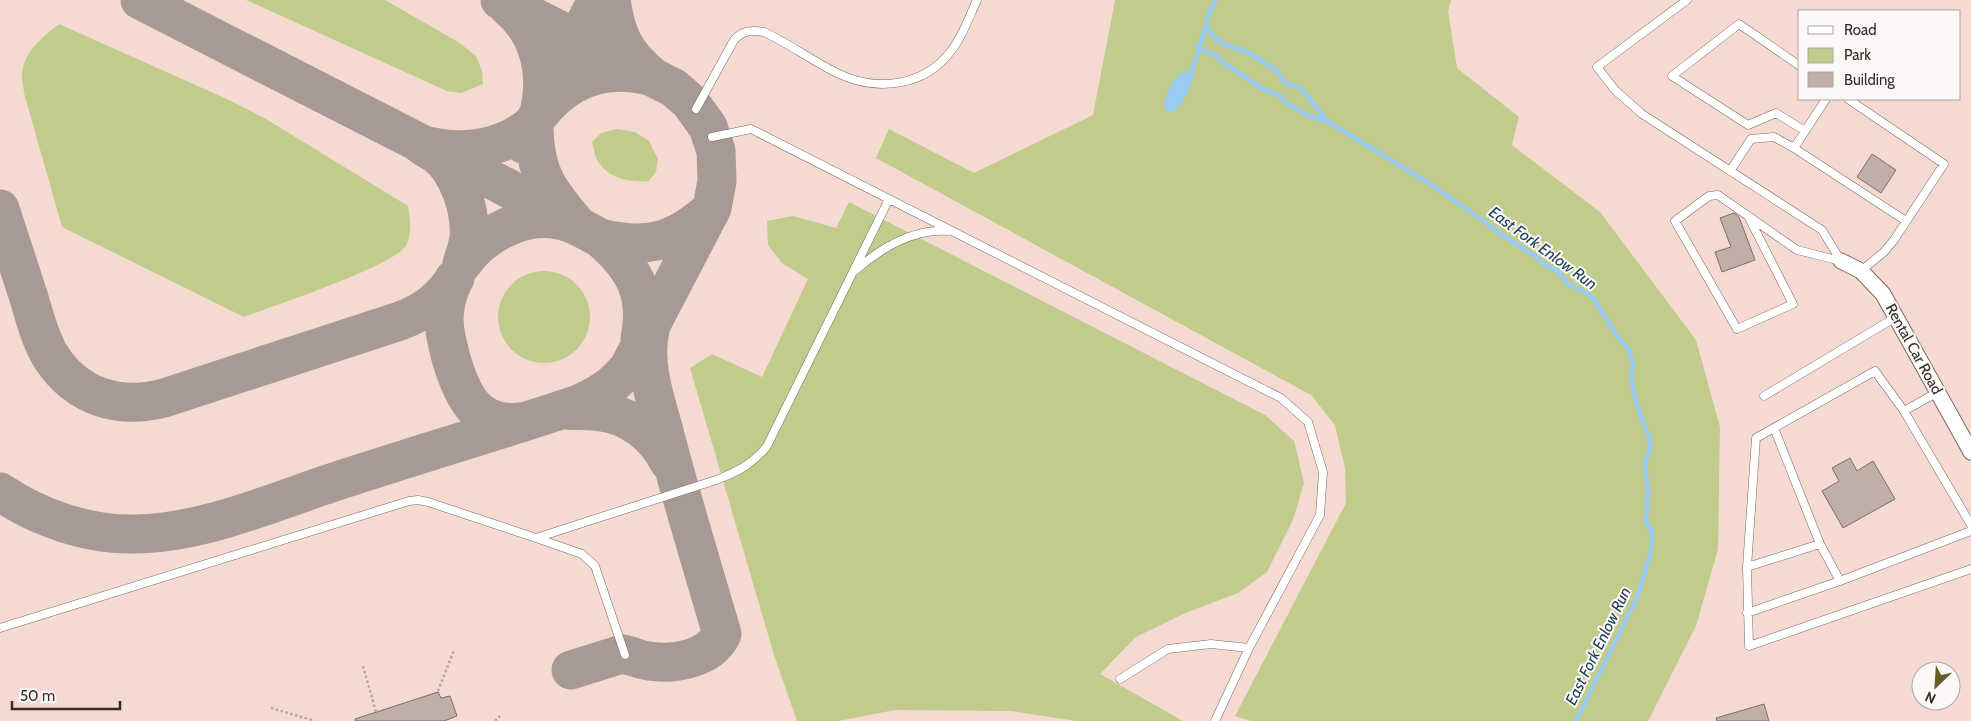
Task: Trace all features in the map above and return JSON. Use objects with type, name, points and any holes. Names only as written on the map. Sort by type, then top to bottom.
[{"type":"street","name":"Rental Car Road","points":[[1842,261],[1861,271],[1883,294],[1971,452]]},
{"type":"lane","points":[[696,109],[734,40],[742,33],[756,30],[764,32],[830,70],[850,79],[874,84],[900,83],[925,73],[944,60],[959,40],[977,0]]},
{"type":"lane","points":[[1687,0],[1597,68],[1614,90],[1642,114],[1822,230],[1842,261]]},
{"type":"lane","points":[[1798,65],[1739,24],[1672,76],[1748,125],[1776,113],[1805,131]]},
{"type":"lane","points":[[1794,148],[1825,100]]},
{"type":"lane","points":[[1849,100],[1944,164],[1884,252],[1861,271]]},
{"type":"lane","points":[[712,137],[751,129],[1281,398],[1308,422],[1323,472],[1320,515],[1248,648],[1215,721]]},
{"type":"lane","points":[[1730,171],[1751,139],[1774,137],[1906,221]]},
{"type":"lane","points":[[1748,216],[1793,304],[1737,329],[1675,221],[1709,196],[1718,195],[1797,250],[1842,261]]},
{"type":"lane","points":[[536,538],[716,480],[738,472],[753,463],[767,446],[889,199]]},
{"type":"lane","points":[[852,273],[880,251],[907,237],[933,231],[954,232]]},
{"type":"lane","points":[[1764,396],[1896,317]]},
{"type":"lane","points":[[1971,525],[1904,411],[1875,371],[1756,438],[1747,567],[1748,646],[1971,569]]},
{"type":"lane","points":[[1904,411],[1938,392]]},
{"type":"lane","points":[[1774,428],[1820,544],[1840,582]]},
{"type":"lane","points":[[0,628],[408,501],[418,500],[582,554],[595,566],[625,654]]},
{"type":"lane","points":[[1747,613],[1840,582],[1971,531]]},
{"type":"lane","points":[[1747,567],[1820,544]]},
{"type":"lane","points":[[1120,679],[1168,649],[1211,644],[1248,648]]},
{"type":"path","points":[[438,692],[454,650]]},
{"type":"path","points":[[363,666],[376,712]]},
{"type":"path","points":[[271,708],[315,721]]},
{"type":"path","points":[[495,721],[500,716]]},
{"type":"shaded area","points":[[0,0],[1971,0],[1971,721],[0,721]]},
{"type":"green space","points":[[246,0],[385,0],[458,42],[476,56],[482,71],[483,84],[461,93],[447,91]]},
{"type":"green space","points":[[1115,0],[1451,0],[1448,11],[1457,68],[1519,117],[1512,145],[1600,212],[1696,340],[1720,427],[1718,549],[1696,626],[1648,721],[1251,721],[1235,716],[1346,503],[1345,468],[1335,425],[1311,395],[876,158],[889,129],[974,173],[1093,115]]},
{"type":"green space","points":[[59,24],[229,100],[266,119],[408,206],[410,230],[407,244],[399,252],[359,273],[244,317],[62,227],[24,93],[22,76],[26,58],[30,52],[41,39]]},
{"type":"green space","points":[[617,129],[635,132],[649,141],[658,159],[656,172],[649,181],[619,178],[600,165],[592,142],[601,133]]},
{"type":"green space","points":[[849,202],[1265,415],[1294,441],[1304,483],[1293,520],[1267,572],[1238,593],[1183,614],[1136,637],[1100,674],[1183,721],[1076,721],[1012,711],[895,710],[838,721],[797,721],[774,655],[690,368],[712,354],[762,377],[808,279],[782,263],[768,245],[767,221],[793,216],[836,228]]},
{"type":"green space","points":[[544,271],[553,272],[570,279],[582,291],[589,308],[589,326],[582,343],[570,355],[553,362],[544,363],[535,362],[518,355],[506,343],[499,326],[498,317],[499,308],[506,291],[518,279],[535,272]]},
{"type":"water","points":[[1193,61],[1196,64],[1195,71],[1186,96],[1174,112],[1167,112],[1165,101],[1168,90],[1183,72],[1188,73]]},
{"type":"building","points":[[1872,154],[1896,170],[1881,193],[1857,177]]},
{"type":"building","points":[[1734,213],[1739,217],[1755,260],[1722,272],[1715,252],[1731,247],[1720,218]]},
{"type":"building","points":[[1850,458],[1857,471],[1873,461],[1895,499],[1843,528],[1822,491],[1839,481],[1832,468]]},
{"type":"building","points":[[438,692],[441,698],[450,696],[457,716],[444,721],[355,721],[355,719]]},
{"type":"building","points":[[1764,704],[1769,721],[1717,721],[1716,718]]},
{"type":"waterway","name":"East Fork Enlow Run","points":[[1216,0],[1209,13],[1206,25],[1212,35],[1223,44],[1247,52],[1276,70],[1285,83],[1302,89],[1327,121],[1430,184],[1538,258],[1544,265],[1557,271],[1568,284],[1592,296],[1617,336],[1629,350],[1633,363],[1631,378],[1636,402],[1651,443],[1645,465],[1648,491],[1646,522],[1652,532],[1651,551],[1637,598],[1576,721]]},
{"type":"waterway","points":[[1195,62],[1206,25]]},
{"type":"waterway","points":[[1198,47],[1203,51],[1214,54],[1222,62],[1263,89],[1280,96],[1287,104],[1309,116],[1326,121]]},
{"type":"taxiway","points":[[140,0],[502,185],[600,238]]},
{"type":"taxiway","points":[[0,492],[47,517],[99,532],[135,534],[185,529],[234,516],[576,405],[598,394],[617,380],[629,367],[712,208],[717,181],[716,151],[708,127],[690,102],[674,88],[500,0]]},
{"type":"taxiway","points":[[523,144],[597,0]]},
{"type":"taxiway","points":[[508,7],[528,30],[540,57],[543,86],[538,116],[562,92],[589,77],[620,72],[653,77],[635,60],[623,43],[616,24],[611,0]]},
{"type":"taxiway","points":[[534,124],[540,169],[551,191],[579,227],[563,221],[547,219],[530,220],[514,224],[485,240],[472,251],[462,264],[468,241],[469,227],[466,204],[462,192],[444,162],[436,154],[420,144],[450,149],[466,150],[480,148],[495,145],[509,139],[523,132],[535,122]]},
{"type":"taxiway","points":[[0,209],[40,334],[51,357],[61,371],[86,391],[115,401],[131,402],[164,398],[400,321],[417,314],[438,299],[455,278]]},
{"type":"taxiway","points":[[640,339],[642,308],[636,282],[622,260],[600,238],[631,243],[658,241],[683,231],[708,212]]},
{"type":"taxiway","points":[[454,279],[446,301],[444,321],[449,352],[460,384],[481,414],[504,422],[519,422]]},
{"type":"taxiway","points":[[571,670],[622,654],[659,662],[680,661],[700,655],[716,643],[722,634],[655,398],[648,358],[650,330]]},
{"type":"taxiway","points":[[566,410],[598,411],[613,414],[633,423],[650,436],[669,462]]}]
